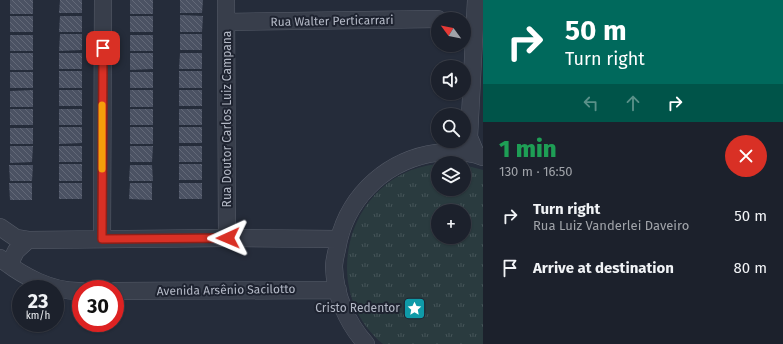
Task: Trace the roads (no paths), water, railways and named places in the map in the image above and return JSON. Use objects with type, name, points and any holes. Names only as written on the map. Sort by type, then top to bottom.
[{"type":"street","points":[[102,239],[103,0]]},
{"type":"street","name":"Rua Doutor Carlos Luiz Campana","points":[[226,0],[228,238]]},
{"type":"street","points":[[471,16],[476,0]]},
{"type":"street","name":"Rua Walter Perticarrari","points":[[226,22],[431,19]]},
{"type":"street","points":[[366,344],[349,321],[338,290],[334,266],[338,239],[344,222],[358,198],[374,180],[387,170],[419,156],[436,153],[473,155],[469,137],[470,52]]},
{"type":"street","points":[[0,227],[16,238],[28,240],[228,238],[338,239]]},
{"type":"street","points":[[28,240],[4,262],[50,287],[72,290]]},
{"type":"street","name":"Avenida Arsênio Sacilotto","points":[[124,291],[338,290]]},
{"type":"place","name":"Cristo Redentor","points":[[415,308]]}]
